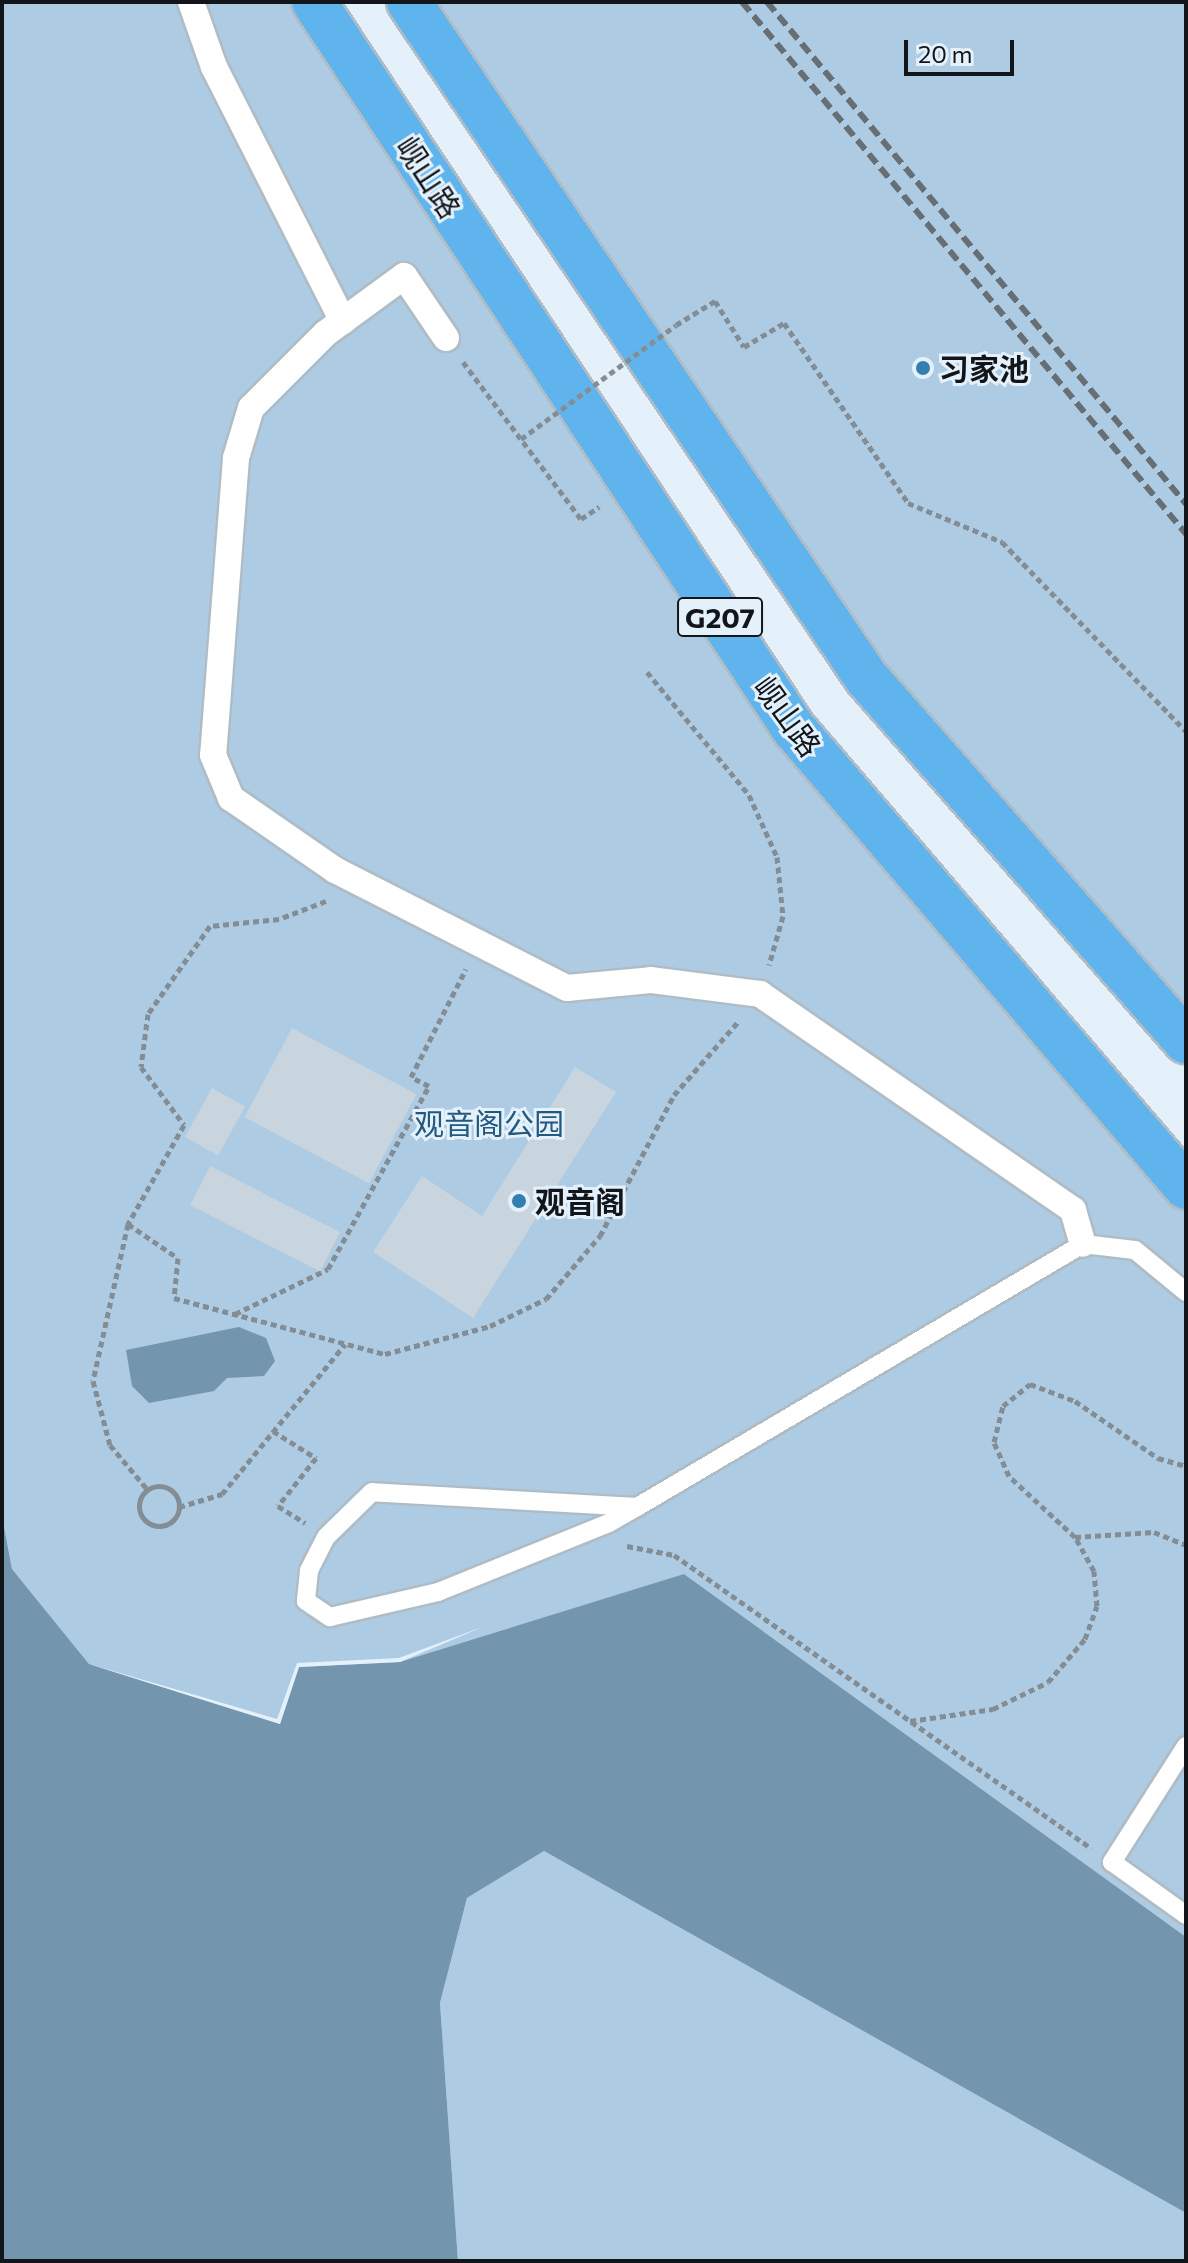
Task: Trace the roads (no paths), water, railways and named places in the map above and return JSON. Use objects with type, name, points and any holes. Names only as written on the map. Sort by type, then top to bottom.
[{"type":"highway","name":"岘山路","points":[[314,2],[794,729],[1186,1187]]},
{"type":"highway","name":"G207","points":[[409,2],[866,677],[1186,1041]]},
{"type":"street","points":[[191,2],[214,67],[343,321]]},
{"type":"street","points":[[446,338],[404,276],[343,321],[251,408],[236,458],[213,755],[231,798],[345,876],[567,988],[651,980],[760,994],[1073,1210],[1083,1244]]},
{"type":"lane","points":[[637,1507],[372,1492],[326,1537],[309,1571],[306,1601],[330,1617],[438,1592],[562,1542],[637,1507],[1083,1244],[1135,1250],[1186,1292]]},
{"type":"lane","points":[[1186,1746],[1112,1862],[1186,1915]]},
{"type":"railway","points":[[742,2],[1186,534]]},
{"type":"railway","points":[[767,2],[1186,504]]},
{"type":"place","name":"习家池","points":[[923,368]]},
{"type":"place","name":"观音阁","points":[[519,1201]]},
{"type":"park label","name":"观音阁公园","points":[[489,1123]]}]
